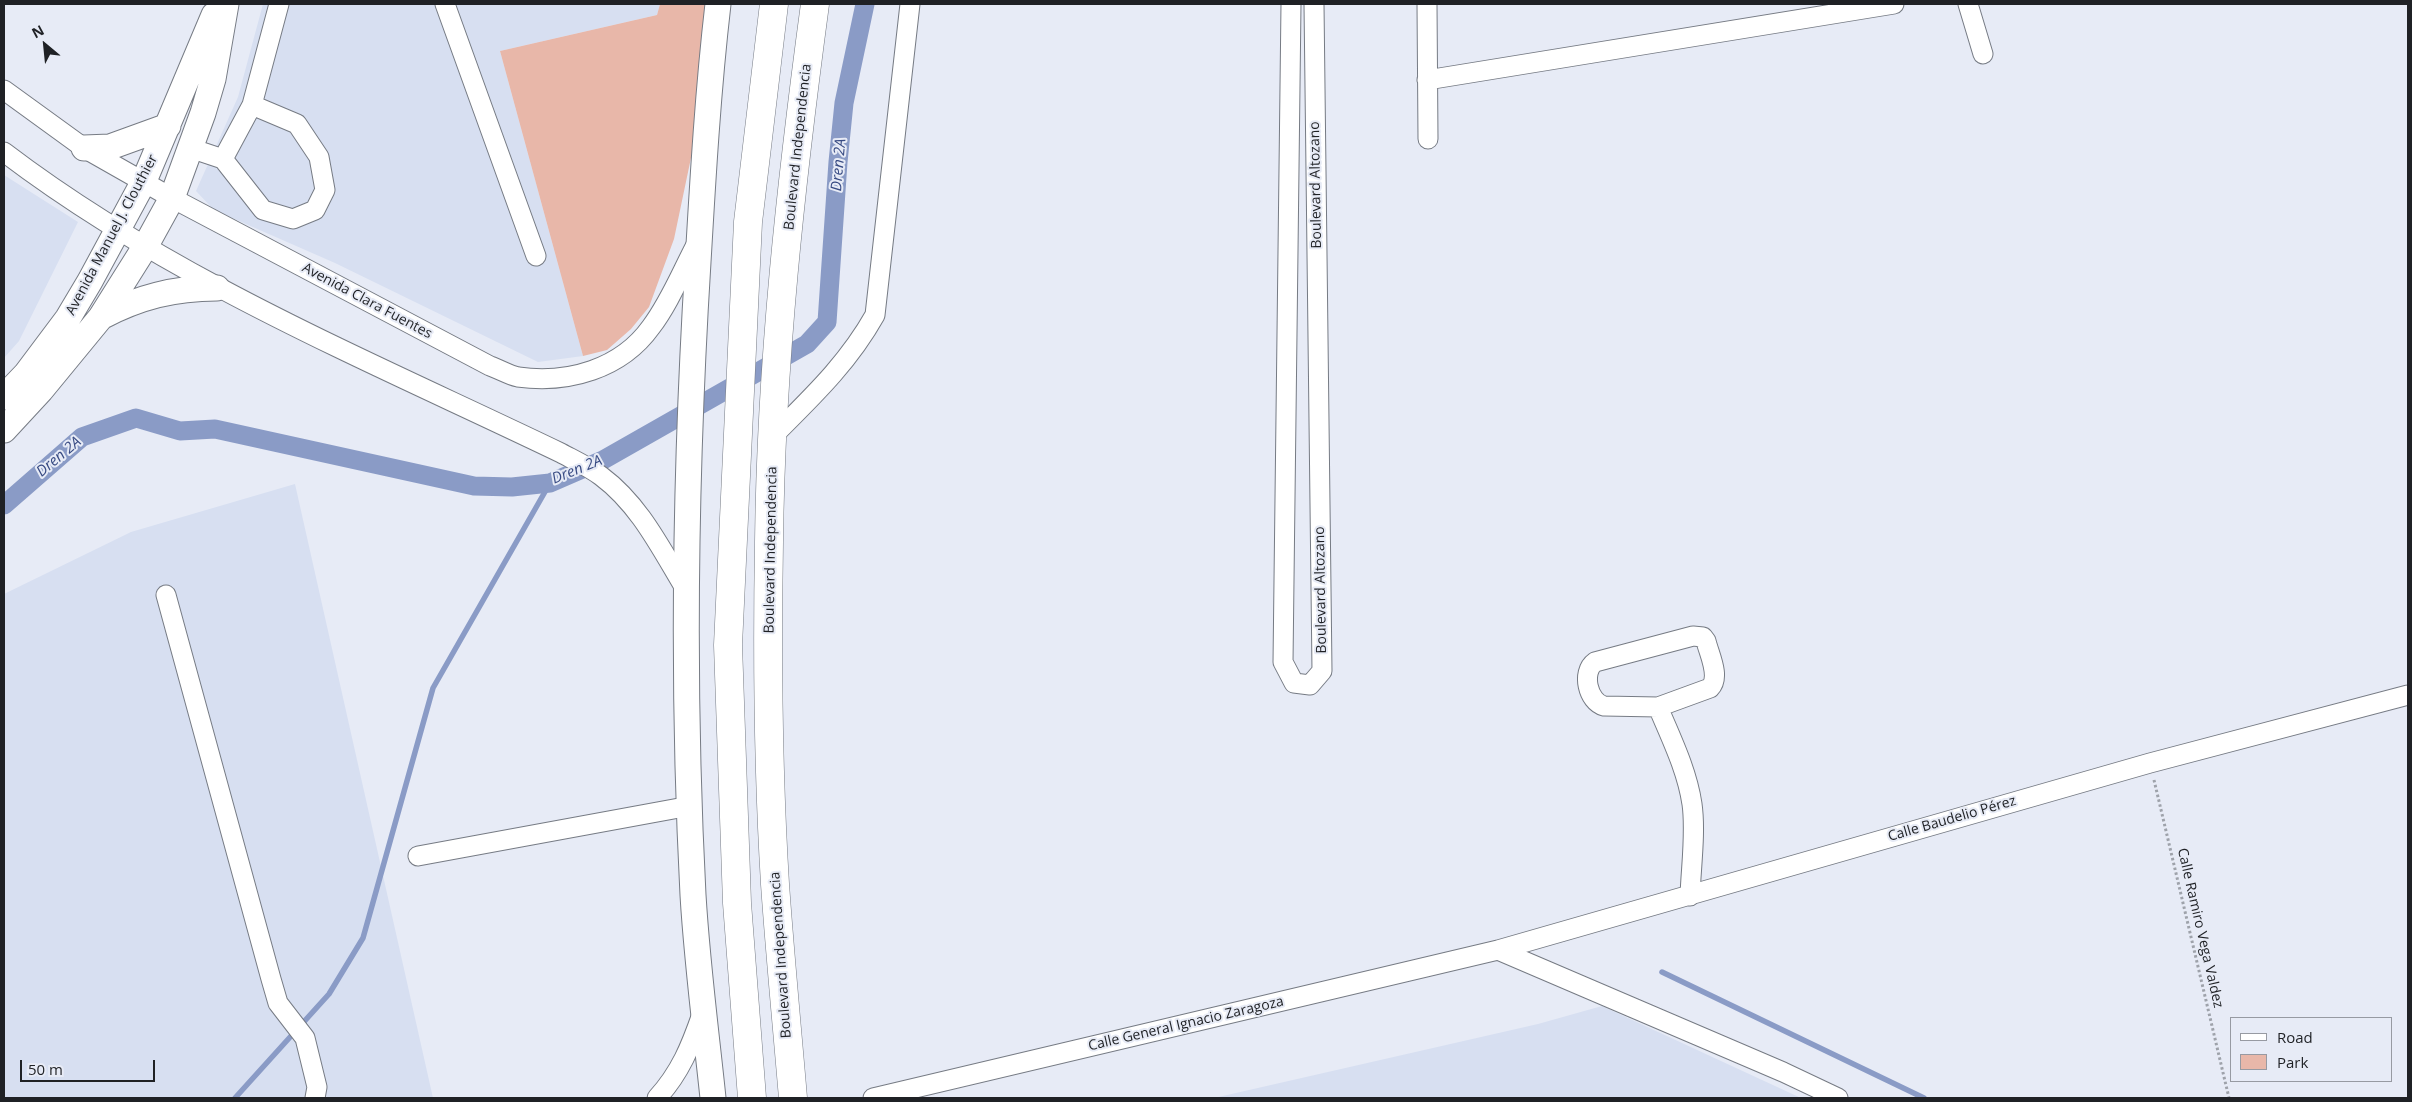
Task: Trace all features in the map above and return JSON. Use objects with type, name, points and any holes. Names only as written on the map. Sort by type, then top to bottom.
[{"type":"highway","points":[[752,1098],[737,903],[728,645],[748,222],[774,4]]},
{"type":"highway","name":"Boulevard Independencia","points":[[793,1098],[775,884],[769,741],[768,540],[778,335],[801,111],[815,4]]},
{"type":"main road","name":"Avenida Manuel J. Clouthier","points":[[4,397],[26,374],[68,318],[144,181],[219,4]]},
{"type":"main road","name":"Avenida Manuel J. Clouthier","points":[[4,430],[41,390],[102,317],[172,198],[213,79],[226,4]]},
{"type":"main road","points":[[713,1098],[694,898],[686,703],[686,590],[691,388],[710,79],[718,4]]},
{"type":"main road","points":[[84,148],[110,147],[168,126]]},
{"type":"main road","points":[[102,317],[123,305],[169,291],[217,288]]},
{"type":"street","points":[[223,159],[252,105],[279,4]]},
{"type":"street","points":[[445,4],[536,256]]},
{"type":"street","points":[[774,435],[832,378],[860,341],[875,315],[910,4]]},
{"type":"street","name":"Boulevard Altozano","points":[[1291,4],[1283,662],[1294,682],[1310,685],[1322,671],[1314,4]]},
{"type":"street","points":[[1427,4],[1428,139]]},
{"type":"street","points":[[1427,80],[1894,4]]},
{"type":"street","points":[[1968,4],[1983,54]]},
{"type":"street","name":"Avenida Clara Fuentes","points":[[4,90],[84,148],[172,198],[490,366],[517,376],[569,376],[594,370],[622,357],[652,327],[700,238]]},
{"type":"street","points":[[190,148],[223,159],[263,210],[293,219],[315,210],[326,190],[319,157],[297,124],[252,105]]},
{"type":"street","points":[[4,152],[117,230],[217,288],[561,453],[600,474],[622,493],[648,526],[686,590]]},
{"type":"street","points":[[166,595],[278,1003],[305,1038],[317,1087],[315,1098]]},
{"type":"street","points":[[1693,636],[1703,637],[1706,641],[1715,677],[1713,685],[1710,688],[1658,707],[1604,706],[1598,704],[1594,700],[1586,675],[1588,668],[1595,662],[1693,636]]},
{"type":"street","name":"Calle Baudelio Pérez","points":[[1498,950],[2150,763],[2408,695]]},
{"type":"street","points":[[1658,707],[1676,749],[1688,784],[1692,806],[1690,896]]},
{"type":"street","points":[[418,856],[690,806]]},
{"type":"street","points":[[1498,950],[1783,1072],[1838,1098]]},
{"type":"street","name":"Calle General Ignacio Zaragoza","points":[[873,1098],[1498,950]]},
{"type":"street","points":[[657,1098],[670,1085],[684,1062],[704,1008]]},
{"type":"path","name":"Calle Ramiro Vega Valdez","points":[[2150,763],[2229,1098]]},
{"type":"shaded area","points":[[263,4],[660,4],[657,15],[500,51],[583,356],[538,362],[335,263],[214,210],[196,191],[238,97]]},
{"type":"shaded area","points":[[4,175],[78,222],[19,341],[4,358]]},
{"type":"shaded area","points":[[295,484],[433,1098],[4,1098],[4,594],[131,532]]},
{"type":"shaded area","points":[[1602,1006],[1801,1098],[1214,1098],[1538,1024]]},
{"type":"green space","points":[[660,4],[712,4],[692,153],[674,239],[649,307],[631,329],[607,350],[583,356],[500,51],[657,15]]},
{"type":"waterway","name":"Dren 2A","points":[[4,505],[82,437],[136,418],[180,431],[215,429],[474,486],[512,487],[550,483],[603,460],[807,344],[827,322],[844,103],[865,4]]},
{"type":"waterway","points":[[235,1098],[329,994],[363,938],[433,688],[550,483]]},
{"type":"waterway","points":[[1662,972],[1924,1098]]}]
